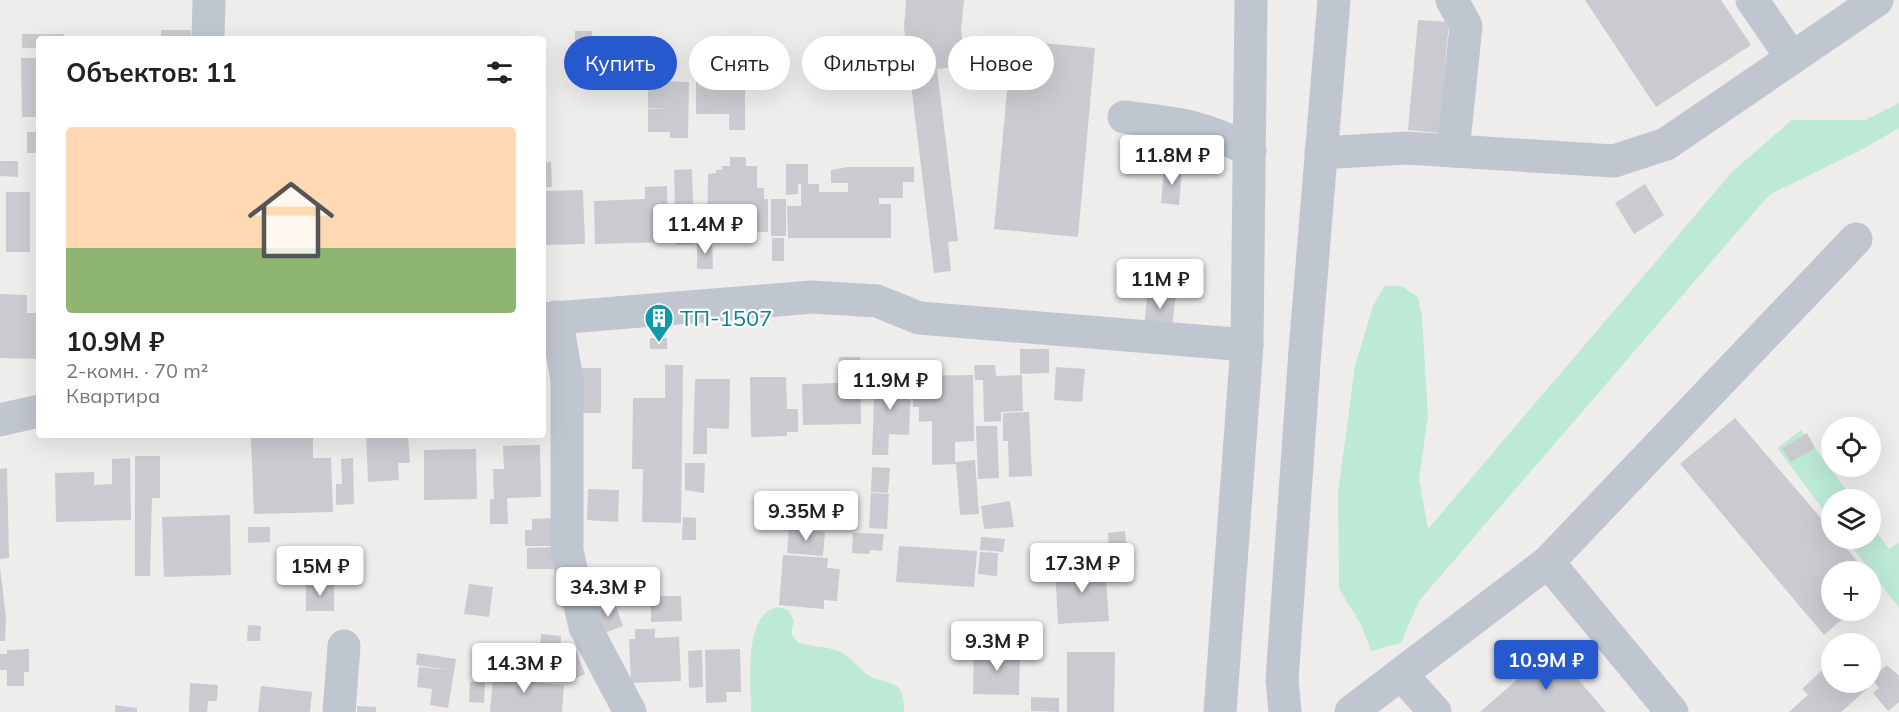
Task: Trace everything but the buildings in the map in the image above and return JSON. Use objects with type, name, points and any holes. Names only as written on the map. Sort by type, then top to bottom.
[{"type":"street","points":[[208,36],[209,0]]},
{"type":"street","points":[[1220,712],[1247,345],[1251,0]]},
{"type":"street","points":[[1285,712],[1284,656],[1334,0]]},
{"type":"street","points":[[1452,0],[1466,26],[1454,151]]},
{"type":"street","points":[[1752,0],[1792,58]]},
{"type":"street","points":[[1321,153],[1406,148],[1614,161],[1666,144],[1877,0]]},
{"type":"street","points":[[1124,117],[1189,125],[1220,134],[1250,152]]},
{"type":"street","points":[[1352,712],[1548,562],[1856,239]]},
{"type":"street","points":[[630,712],[585,627],[567,551],[567,380],[549,318],[812,297],[877,301],[920,318],[1247,345]]},
{"type":"street","points":[[0,420],[36,412]]},
{"type":"street","points":[[1548,562],[1672,712]]},
{"type":"street","points":[[339,712],[344,646]]},
{"type":"street","points":[[1401,674],[1435,712]]},
{"type":"green space","points":[[1899,103],[1899,128],[1863,149],[1769,195],[1419,601],[1401,643],[1371,651],[1361,624],[1339,589],[1338,493],[1355,366],[1373,306],[1384,286],[1402,286],[1418,297],[1422,317],[1428,416],[1419,478],[1428,529],[1733,171],[1792,120],[1865,120]]},
{"type":"green space","points":[[1801,430],[1821,457],[1821,477],[1836,477],[1845,489],[1821,489],[1821,507],[1777,448]]},
{"type":"green space","points":[[1881,538],[1889,549],[1899,542],[1899,608],[1881,585],[1881,561],[1863,561],[1854,549],[1881,549]]},
{"type":"green space","points":[[777,607],[788,610],[794,621],[791,633],[798,643],[839,651],[870,676],[899,688],[904,701],[904,712],[751,712],[750,669],[754,636],[766,613]]},
{"type":"place","name":"ТП-1507","points":[[659,344]]}]
